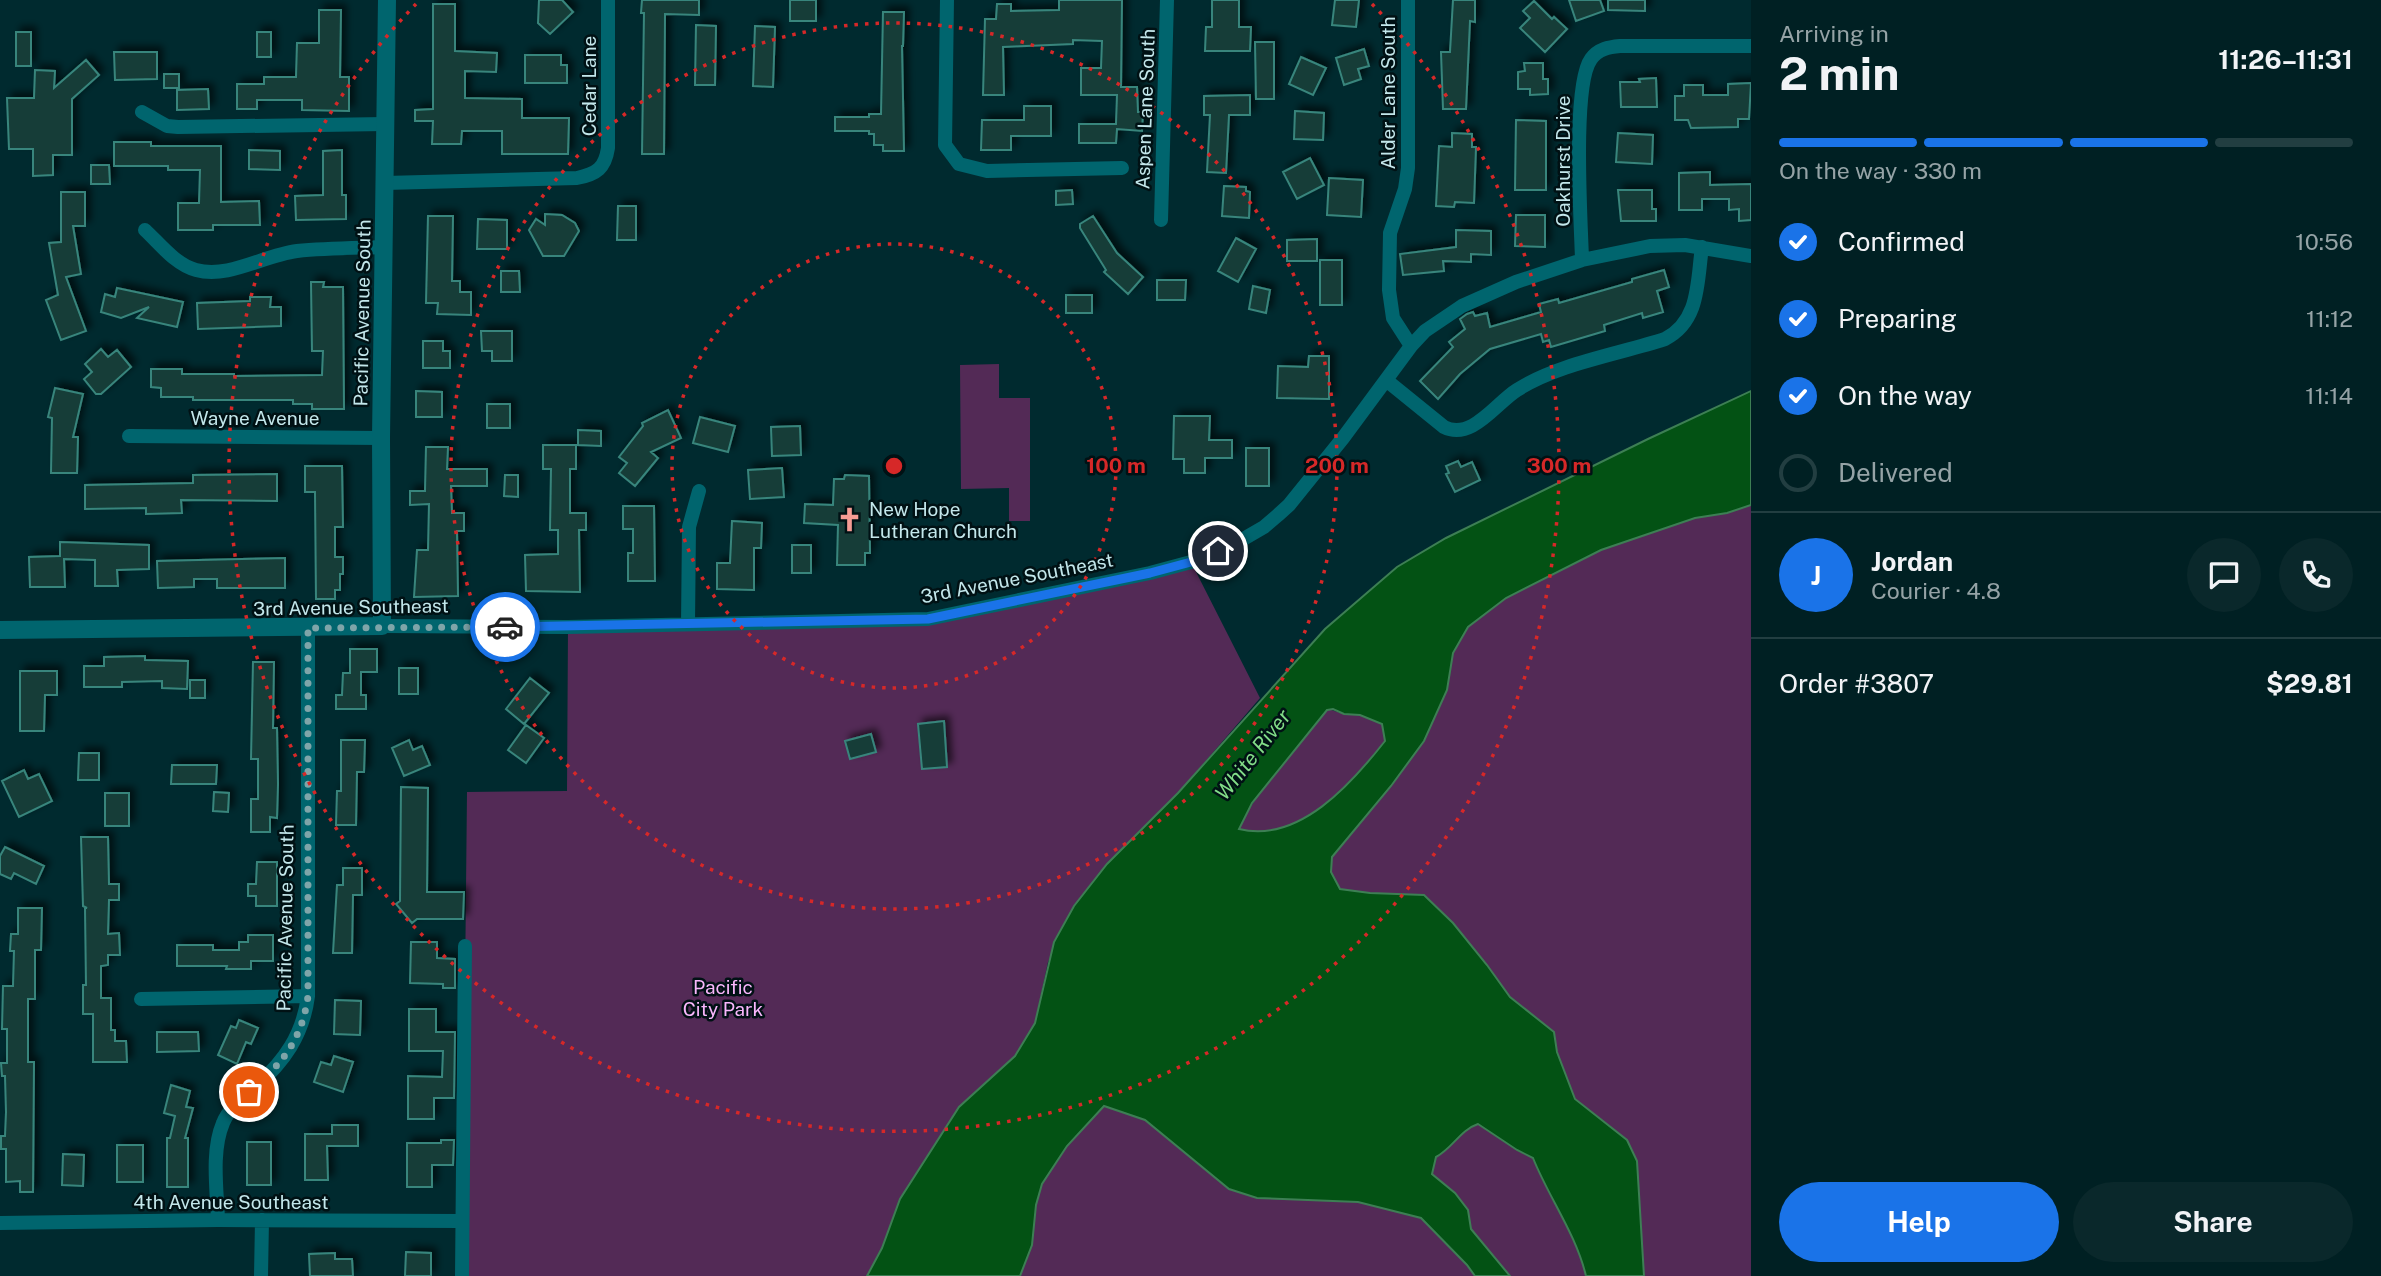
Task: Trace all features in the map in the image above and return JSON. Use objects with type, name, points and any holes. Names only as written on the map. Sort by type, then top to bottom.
[{"type":"street","name":"Pacific Avenue South","points":[[382,626],[381,438],[387,0]]},
{"type":"street","name":"Cedar Lane","points":[[385,183],[577,178],[599,170],[605,163],[608,148],[608,0]]},
{"type":"street","points":[[947,0],[945,145],[959,164],[987,171],[1122,168]]},
{"type":"street","name":"Aspen Lane South","points":[[1161,220],[1167,0]]},
{"type":"street","name":"Alder Lane South","points":[[1408,0],[1408,168],[1405,189],[1390,233],[1389,290],[1394,318],[1411,346]]},
{"type":"street","name":"Oakhurst Drive","points":[[1582,260],[1580,107],[1584,76],[1592,57],[1601,50],[1620,46],[1751,46]]},
{"type":"street","points":[[142,112],[167,126],[178,127],[386,124]]},
{"type":"street","points":[[145,230],[181,263],[207,272],[298,251],[384,247]]},
{"type":"street","name":"3rd Avenue Southeast","points":[[0,630],[568,627],[928,619],[1150,573],[1191,562],[1264,527],[1289,505],[1411,346],[1425,331],[1462,306],[1516,282],[1582,260],[1650,246],[1669,244],[1702,247],[1751,256]]},
{"type":"street","points":[[1386,380],[1444,427],[1454,431],[1468,428],[1480,421],[1511,393],[1530,382],[1655,342],[1680,330],[1686,324],[1692,308],[1702,247]]},
{"type":"street","name":"Wayne Avenue","points":[[129,436],[381,438]]},
{"type":"street","points":[[688,624],[689,527],[699,491]]},
{"type":"street","name":"Pacific Avenue South","points":[[218,1220],[217,1150],[221,1126],[233,1107],[263,1080],[289,1051],[301,1028],[308,996],[308,628]]},
{"type":"street","points":[[462,1276],[465,946]]},
{"type":"street","points":[[141,999],[308,996]]},
{"type":"street","name":"4th Avenue Southeast","points":[[0,1223],[218,1220],[462,1222]]},
{"type":"street","points":[[261,1276],[262,1220]]},
{"type":"green space","points":[[999,364],[999,398],[1030,398],[1030,521],[1009,521],[1009,488],[961,489],[960,365]]},
{"type":"green space","points":[[1751,505],[1751,1276],[1644,1276],[1627,1140],[1575,1099],[1557,1052],[1554,1032],[1510,997],[1453,923],[1424,895],[1340,889],[1331,872],[1332,857],[1391,786],[1424,741],[1447,690],[1453,653],[1468,627],[1506,598],[1601,550],[1695,518],[1727,513]]},
{"type":"green space","name":"Pacific City Park","points":[[1191,562],[1260,698],[1178,793],[1107,864],[1074,906],[1048,962],[1035,1023],[1015,1056],[959,1107],[867,1276],[462,1276],[467,792],[567,791],[568,627],[928,619]]},
{"type":"green space","points":[[1328,709],[1360,715],[1383,724],[1385,741],[1340,792],[1303,819],[1283,828],[1261,831],[1239,829],[1268,782]]},
{"type":"green space","points":[[1104,1106],[1145,1120],[1229,1189],[1257,1198],[1358,1202],[1421,1218],[1475,1276],[1020,1276],[1032,1245],[1036,1205],[1042,1184],[1067,1146]]},
{"type":"green space","points":[[1478,1124],[1533,1158],[1576,1245],[1586,1276],[1510,1276],[1470,1229],[1468,1210],[1455,1193],[1432,1174],[1436,1157],[1466,1130]]},
{"type":"water","name":"White River","points":[[1751,391],[1751,505],[1727,513],[1695,518],[1601,550],[1506,598],[1468,627],[1453,653],[1447,690],[1424,741],[1391,786],[1332,857],[1331,872],[1340,889],[1424,895],[1453,923],[1510,997],[1554,1032],[1557,1052],[1575,1099],[1627,1140],[1637,1161],[1644,1276],[1586,1276],[1576,1245],[1533,1158],[1478,1124],[1466,1130],[1436,1157],[1432,1174],[1455,1193],[1468,1210],[1471,1229],[1510,1276],[1475,1276],[1421,1218],[1358,1202],[1257,1198],[1229,1189],[1145,1120],[1104,1106],[1067,1146],[1042,1184],[1036,1205],[1032,1245],[1020,1276],[867,1276],[882,1248],[900,1199],[959,1107],[1015,1056],[1035,1023],[1054,942],[1074,906],[1107,864],[1178,793],[1325,629],[1397,567],[1446,538]],"holes":[[[1333,709],[1344,714],[1360,715],[1382,724],[1385,741],[1357,775],[1303,819],[1261,831],[1239,829],[1252,803],[1327,710]]]},
{"type":"building","points":[[539,0],[562,0],[573,12],[550,34],[538,23]]},
{"type":"building","points":[[642,0],[699,0],[699,15],[665,14],[664,154],[642,154]]},
{"type":"building","points":[[790,0],[816,0],[816,21],[790,21]]},
{"type":"building","points":[[1059,0],[1122,0],[1121,87],[1137,87],[1138,112],[1143,112],[1142,131],[1117,129],[1116,143],[1079,143],[1079,124],[1116,124],[1117,95],[1081,95],[1081,68],[1101,68],[1102,41],[1073,40],[1073,44],[1003,47],[1004,95],[983,95],[985,19],[996,19],[997,4],[1011,4],[1011,11],[1059,10]]},
{"type":"building","points":[[1212,0],[1239,0],[1239,27],[1251,27],[1250,51],[1205,51],[1206,27],[1212,27]]},
{"type":"building","points":[[1335,0],[1359,0],[1356,27],[1332,25]]},
{"type":"building","points":[[1453,0],[1475,0],[1475,22],[1470,21],[1466,109],[1443,109],[1441,52],[1450,52]]},
{"type":"building","points":[[1569,0],[1600,0],[1604,11],[1576,21]]},
{"type":"building","points":[[1608,0],[1645,0],[1645,11],[1608,10]]},
{"type":"building","points":[[1534,1],[1567,29],[1545,52],[1520,28],[1530,18],[1523,11]]},
{"type":"building","points":[[433,4],[455,4],[455,51],[497,53],[496,72],[465,71],[465,98],[522,99],[522,118],[569,118],[568,154],[502,154],[502,131],[462,131],[461,144],[432,144],[433,121],[415,121],[415,110],[433,109]]},
{"type":"building","points":[[319,10],[341,10],[340,77],[349,77],[349,111],[302,110],[302,100],[257,100],[257,109],[237,109],[237,84],[264,84],[264,77],[296,77],[297,43],[319,43]]},
{"type":"building","points":[[883,12],[904,12],[904,151],[883,151],[883,145],[874,145],[874,134],[869,134],[869,131],[835,131],[835,117],[869,117],[869,114],[881,114]]},
{"type":"building","points":[[696,25],[716,26],[715,85],[695,85]]},
{"type":"building","points":[[755,26],[775,27],[773,87],[753,86]]},
{"type":"building","points":[[16,32],[31,32],[31,66],[16,66]]},
{"type":"building","points":[[257,32],[271,32],[271,57],[257,57]]},
{"type":"building","points":[[1255,42],[1274,42],[1274,99],[1256,99]]},
{"type":"building","points":[[1364,49],[1369,66],[1358,69],[1361,79],[1344,85],[1336,58]]},
{"type":"building","points":[[114,52],[157,52],[157,79],[115,80]]},
{"type":"building","points":[[525,55],[561,55],[561,65],[567,65],[567,83],[525,83]]},
{"type":"building","points":[[1301,57],[1326,68],[1313,95],[1289,84]]},
{"type":"building","points":[[86,60],[99,75],[72,99],[72,155],[53,155],[53,175],[33,176],[33,149],[9,149],[7,98],[34,98],[35,70],[55,71],[54,88]]},
{"type":"building","points":[[1524,63],[1543,63],[1543,79],[1548,79],[1548,94],[1530,95],[1530,89],[1518,89],[1518,72],[1525,71]]},
{"type":"building","points":[[164,74],[179,74],[179,88],[164,88]]},
{"type":"building","points":[[1656,78],[1657,107],[1621,107],[1620,82],[1640,82],[1639,79]]},
{"type":"building","points":[[1751,83],[1749,119],[1738,119],[1738,127],[1691,128],[1688,120],[1675,120],[1675,96],[1684,96],[1684,85],[1703,85],[1703,95],[1728,95],[1728,84]]},
{"type":"building","points":[[208,89],[209,109],[177,110],[177,90]]},
{"type":"building","points":[[1250,95],[1250,115],[1229,115],[1226,173],[1207,172],[1210,115],[1204,115],[1204,96]]},
{"type":"building","points":[[1024,106],[1051,106],[1051,136],[1011,136],[1011,150],[981,150],[982,120],[1024,120]]},
{"type":"building","points":[[1295,111],[1324,113],[1323,140],[1294,139]]},
{"type":"building","points":[[1516,120],[1546,121],[1546,190],[1515,190]]},
{"type":"building","points":[[1452,133],[1472,134],[1472,147],[1476,147],[1474,203],[1455,202],[1454,207],[1436,206],[1439,146],[1452,147]]},
{"type":"building","points":[[1618,133],[1653,135],[1652,164],[1616,162]]},
{"type":"building","points":[[114,142],[151,142],[151,146],[221,146],[221,202],[259,201],[260,225],[213,225],[213,230],[178,230],[178,203],[199,203],[200,170],[168,170],[168,166],[114,166]]},
{"type":"building","points":[[249,150],[280,151],[280,170],[249,169]]},
{"type":"building","points":[[342,150],[342,195],[346,195],[346,219],[296,220],[295,196],[323,195],[323,151]]},
{"type":"building","points":[[1310,158],[1324,185],[1297,199],[1283,172]]},
{"type":"building","points":[[91,165],[109,165],[110,184],[91,184]]},
{"type":"building","points":[[1710,172],[1710,185],[1751,184],[1751,220],[1739,221],[1739,209],[1729,210],[1729,199],[1702,199],[1702,210],[1679,210],[1679,173]]},
{"type":"building","points":[[1329,178],[1363,180],[1361,217],[1327,215]]},
{"type":"building","points":[[1224,186],[1246,187],[1246,191],[1250,192],[1249,218],[1222,216]]},
{"type":"building","points":[[1072,190],[1073,204],[1056,205],[1056,191]]},
{"type":"building","points":[[1618,190],[1652,190],[1652,209],[1656,209],[1656,221],[1621,221]]},
{"type":"building","points":[[61,192],[85,192],[85,226],[73,226],[81,274],[66,277],[86,331],[61,340],[46,300],[58,295],[49,243],[61,242]]},
{"type":"building","points":[[618,206],[636,206],[636,240],[617,240]]},
{"type":"building","points":[[545,214],[562,215],[575,223],[579,231],[564,256],[543,256],[529,230],[536,219],[545,225]]},
{"type":"building","points":[[1516,215],[1545,215],[1545,247],[1515,246]]},
{"type":"building","points":[[428,216],[453,216],[452,281],[460,281],[460,292],[471,292],[471,315],[437,314],[438,303],[426,303]]},
{"type":"building","points":[[1093,216],[1117,253],[1143,277],[1128,294],[1104,272],[1106,270],[1080,228],[1080,224]]},
{"type":"building","points":[[478,219],[507,220],[507,249],[477,249]]},
{"type":"building","points":[[1456,230],[1491,231],[1491,255],[1471,254],[1471,262],[1443,261],[1444,271],[1403,275],[1400,254],[1456,247]]},
{"type":"building","points":[[1236,238],[1256,249],[1238,282],[1218,271]]},
{"type":"building","points":[[1317,239],[1317,261],[1287,261],[1287,240]]},
{"type":"building","points":[[1320,260],[1342,260],[1342,305],[1320,305]]},
{"type":"building","points":[[1664,270],[1669,287],[1657,291],[1663,312],[1643,318],[1642,313],[1604,325],[1605,331],[1551,347],[1549,340],[1543,342],[1541,334],[1490,349],[1460,374],[1438,399],[1420,381],[1453,347],[1449,342],[1465,329],[1460,319],[1467,314],[1473,312],[1475,316],[1487,313],[1490,327],[1541,312],[1539,304],[1558,299],[1559,303]]},
{"type":"building","points":[[501,271],[519,271],[520,292],[501,292]]},
{"type":"building","points":[[1157,280],[1186,280],[1185,300],[1157,300]]},
{"type":"building","points":[[311,282],[324,282],[323,287],[343,287],[344,409],[312,409],[312,404],[293,404],[293,400],[193,400],[193,397],[161,397],[161,388],[151,387],[151,369],[182,369],[182,374],[234,376],[322,375],[323,351],[312,351]]},
{"type":"building","points":[[1253,286],[1270,290],[1266,313],[1249,309]]},
{"type":"building","points":[[117,288],[183,302],[177,327],[137,318],[149,307],[121,318],[101,312],[105,294],[115,297]]},
{"type":"building","points":[[1066,295],[1092,295],[1092,313],[1066,313]]},
{"type":"building","points":[[250,297],[271,297],[270,307],[281,307],[281,326],[198,329],[197,303],[250,301]]},
{"type":"building","points":[[481,331],[512,331],[512,361],[492,361],[492,351],[482,351]]},
{"type":"building","points":[[423,341],[443,341],[443,351],[450,351],[450,368],[423,368]]},
{"type":"building","points":[[101,349],[108,357],[117,350],[131,367],[101,394],[96,394],[84,379],[92,372],[85,364]]},
{"type":"building","points":[[1309,356],[1329,356],[1329,399],[1277,398],[1278,366],[1308,367]]},
{"type":"building","points":[[55,388],[83,394],[73,437],[78,437],[77,473],[51,473],[52,418],[48,417]]},
{"type":"building","points":[[416,391],[442,392],[442,417],[416,417]]},
{"type":"building","points":[[487,404],[510,404],[510,428],[487,428]]},
{"type":"building","points":[[668,410],[681,438],[651,452],[658,458],[635,486],[619,473],[627,463],[619,457],[643,426],[642,423]]},
{"type":"building","points":[[1174,416],[1210,416],[1209,440],[1232,440],[1232,458],[1205,458],[1205,473],[1184,473],[1184,459],[1173,459]]},
{"type":"building","points":[[700,417],[735,426],[728,452],[693,443]]},
{"type":"building","points":[[800,426],[801,455],[772,456],[771,427]]},
{"type":"building","points":[[578,430],[601,431],[601,446],[578,445]]},
{"type":"building","points":[[543,445],[576,445],[576,469],[570,469],[570,513],[586,513],[586,530],[579,530],[580,592],[526,591],[525,555],[558,554],[558,530],[550,530],[551,469],[543,469]]},
{"type":"building","points":[[426,447],[448,447],[447,469],[487,469],[487,486],[451,486],[452,513],[464,513],[464,531],[457,531],[458,596],[414,597],[417,550],[428,550],[429,504],[410,505],[410,491],[425,491]]},
{"type":"building","points":[[1246,448],[1269,448],[1269,486],[1246,486]]},
{"type":"building","points":[[1458,461],[1461,467],[1472,462],[1480,480],[1455,492],[1446,474],[1449,473],[1446,466]]},
{"type":"building","points":[[305,466],[342,466],[343,527],[335,527],[335,557],[343,557],[343,574],[340,574],[340,590],[335,590],[335,599],[316,599],[315,492],[305,492]]},
{"type":"building","points":[[782,468],[784,497],[750,499],[748,470]]},
{"type":"building","points":[[277,474],[277,501],[181,500],[182,513],[146,514],[146,508],[85,509],[85,485],[193,483],[193,475]]},
{"type":"building","points":[[505,475],[518,475],[518,497],[504,496]]},
{"type":"building","name":"New Hope Lutheran Church","points":[[845,475],[869,476],[870,553],[865,553],[865,565],[837,565],[838,525],[804,523],[805,504],[833,505],[834,479],[844,479]]},
{"type":"building","points":[[623,506],[654,506],[655,581],[628,581],[628,553],[633,553],[633,529],[623,529]]},
{"type":"building","points":[[732,521],[762,523],[761,548],[754,548],[754,590],[717,589],[717,563],[730,563]]},
{"type":"building","points":[[60,542],[149,545],[149,569],[117,570],[118,586],[95,586],[95,560],[64,559],[65,587],[30,587],[29,557],[60,556]]},
{"type":"building","points":[[792,545],[811,545],[811,573],[792,573]]},
{"type":"building","points":[[285,558],[285,588],[217,588],[217,579],[194,579],[194,587],[158,588],[157,561]]},
{"type":"building","points":[[350,649],[377,649],[377,672],[361,672],[361,695],[366,695],[366,709],[336,709],[336,695],[342,695],[343,673],[350,673]]},
{"type":"building","points":[[145,656],[145,660],[188,661],[187,689],[162,688],[162,681],[122,682],[122,687],[84,687],[84,666],[104,666],[104,657]]},
{"type":"building","points":[[253,662],[274,662],[273,728],[277,728],[278,784],[277,818],[270,817],[270,832],[251,832],[251,799],[258,799],[258,759],[251,759]]},
{"type":"building","points":[[399,668],[418,668],[418,694],[399,694]]},
{"type":"building","points":[[20,671],[57,671],[57,695],[45,695],[44,731],[20,731]]},
{"type":"building","points":[[530,678],[549,693],[524,724],[506,709]]},
{"type":"building","points":[[190,680],[205,680],[205,698],[190,698]]},
{"type":"building","points":[[944,721],[947,767],[922,769],[918,724]]},
{"type":"building","points":[[526,725],[544,738],[526,763],[508,750]]},
{"type":"building","points":[[871,734],[876,752],[850,759],[845,741]]},
{"type":"building","points":[[341,740],[365,740],[364,772],[357,772],[356,825],[336,825],[337,791],[341,791]]},
{"type":"building","points":[[409,740],[413,750],[422,746],[430,765],[404,776],[392,748]]},
{"type":"building","points":[[79,753],[99,753],[99,780],[78,780]]},
{"type":"building","points":[[172,765],[217,765],[216,784],[171,784]]},
{"type":"building","points":[[24,770],[28,779],[39,774],[52,801],[19,817],[2,781]]},
{"type":"building","points":[[401,787],[428,788],[427,892],[464,892],[463,919],[417,919],[412,923],[396,904],[400,901]]},
{"type":"building","points":[[214,792],[229,793],[228,812],[213,811]]},
{"type":"building","points":[[105,793],[129,793],[129,826],[105,826]]},
{"type":"building","points":[[81,837],[108,837],[109,884],[119,884],[119,900],[109,900],[108,934],[119,933],[120,955],[108,955],[108,965],[101,966],[101,998],[111,998],[111,1030],[115,1030],[115,1041],[126,1041],[127,1062],[93,1062],[93,1014],[83,1014],[87,908],[83,906]]},
{"type":"building","points":[[5,847],[44,866],[36,884],[14,873],[11,879],[0,874],[0,856]]},
{"type":"building","points":[[257,862],[277,862],[277,906],[256,906],[256,896],[248,896],[248,884],[256,884]]},
{"type":"building","points":[[343,868],[362,868],[362,895],[353,895],[352,953],[333,953],[337,885],[343,885]]},
{"type":"building","points":[[18,908],[42,908],[41,950],[35,950],[35,999],[28,999],[28,1062],[34,1062],[33,1192],[20,1192],[20,1181],[6,1182],[6,1149],[1,1149],[1,1136],[5,1136],[6,1112],[5,1076],[2,1076],[1,1063],[7,1063],[7,1029],[2,1029],[3,986],[13,986],[14,951],[10,951],[11,934],[18,934]]},
{"type":"building","points":[[248,935],[273,935],[273,961],[251,961],[251,969],[177,966],[177,945],[213,945],[213,950],[239,950],[239,942],[248,942]]},
{"type":"building","points":[[411,942],[437,942],[437,958],[455,959],[455,988],[443,988],[443,984],[410,983]]},
{"type":"building","points":[[335,1000],[361,1001],[360,1035],[334,1034]]},
{"type":"building","points":[[409,1009],[436,1009],[436,1032],[455,1032],[454,1098],[434,1098],[434,1119],[408,1119],[408,1076],[442,1077],[443,1051],[409,1051]]},
{"type":"building","points":[[239,1020],[258,1028],[251,1044],[246,1042],[237,1064],[218,1055],[231,1026],[236,1028]]},
{"type":"building","points":[[157,1032],[198,1032],[199,1051],[157,1052]]},
{"type":"building","points":[[334,1056],[353,1062],[343,1092],[314,1082],[321,1062],[331,1065]]},
{"type":"building","points":[[171,1085],[190,1091],[186,1107],[193,1108],[185,1138],[188,1138],[188,1187],[167,1187],[167,1138],[170,1138],[175,1116],[164,1113]]},
{"type":"building","points":[[332,1125],[358,1125],[358,1146],[327,1146],[328,1180],[305,1180],[305,1134],[332,1134]]},
{"type":"building","points":[[441,1140],[454,1140],[453,1165],[432,1165],[432,1187],[407,1187],[407,1143],[441,1143]]},
{"type":"building","points":[[247,1142],[271,1142],[271,1185],[247,1185]]},
{"type":"building","points":[[117,1145],[143,1145],[143,1182],[117,1182]]},
{"type":"building","points":[[63,1154],[84,1155],[83,1186],[62,1185]]},
{"type":"building","points":[[406,1252],[431,1253],[431,1276],[405,1276]]},
{"type":"building","points":[[335,1253],[335,1259],[352,1259],[353,1276],[310,1276],[309,1254]]},
{"type":"way so far","points":[[249,1092],[277,1066],[296,1040],[305,1016],[308,996],[308,628],[505,627]]},
{"type":"place","name":"New Hope Lutheran Church","points":[[849,520]]},
{"type":"route","points":[[505,627],[928,619],[1150,573],[1191,562],[1218,551]]}]
